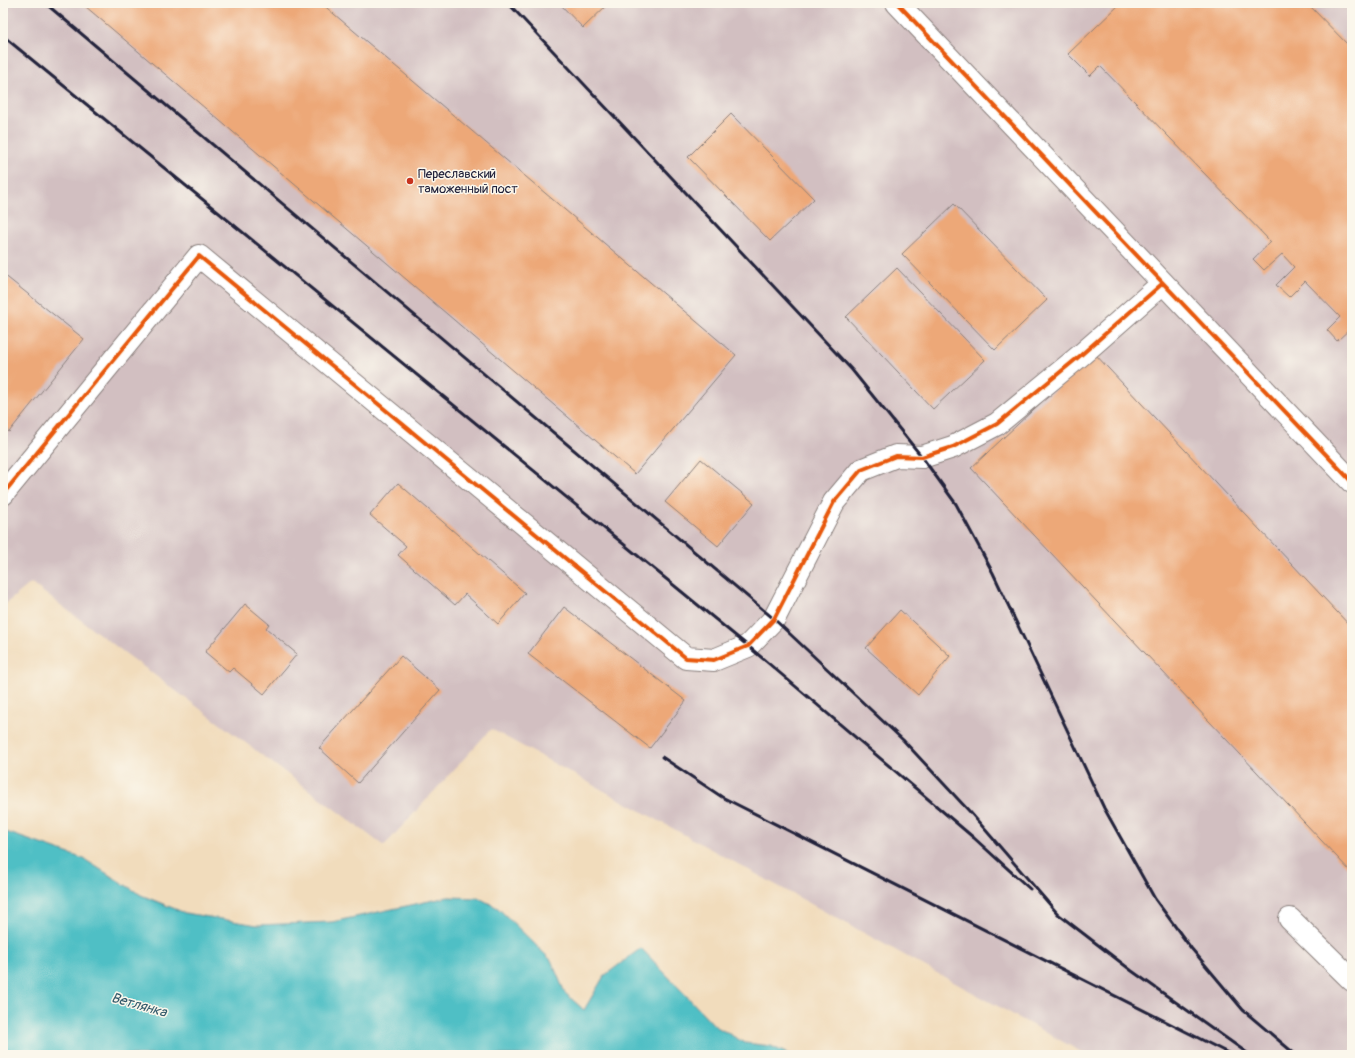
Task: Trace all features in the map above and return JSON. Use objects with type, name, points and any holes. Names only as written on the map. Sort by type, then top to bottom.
[{"type":"street","points":[[897,3],[1352,482]]},
{"type":"street","points":[[3,494],[199,256],[686,658],[714,660],[748,646],[774,620],[834,502],[862,470],[896,456],[922,457],[953,447],[997,424],[1163,283]]},
{"type":"street","points":[[1290,919],[1352,980]]},
{"type":"shaded area","points":[[3,3],[1352,3],[1352,1055],[1087,1055],[491,729],[384,846],[31,583],[3,606]]},
{"type":"water","name":"Ветлянка","points":[[3,831],[84,859],[141,895],[185,913],[257,925],[332,922],[448,897],[479,898],[498,908],[551,960],[565,993],[584,1010],[604,976],[641,948],[715,1026],[745,1043],[771,1046],[790,1055],[3,1055]]},
{"type":"building","name":"Переславский таможенный пост","points":[[88,3],[321,3],[736,355],[635,474],[85,6]]},
{"type":"building","points":[[559,3],[609,3],[583,28]]},
{"type":"building","points":[[1121,3],[1307,3],[1352,49],[1352,327],[1337,341],[1327,330],[1340,317],[1305,281],[1289,297],[1276,285],[1294,267],[1282,254],[1264,270],[1253,259],[1271,242],[1100,66],[1090,76],[1068,54]]},
{"type":"building","points":[[731,114],[814,199],[770,241],[688,157]]},
{"type":"building","points":[[954,204],[1047,300],[995,350],[902,254]]},
{"type":"building","points":[[897,268],[985,360],[933,409],[846,317]]},
{"type":"building","points":[[3,274],[84,339],[9,432],[3,427]]},
{"type":"building","points":[[1094,353],[1352,628],[1352,873],[971,468]]},
{"type":"building","points":[[701,459],[754,503],[718,546],[665,502]]},
{"type":"building","points":[[398,483],[525,593],[498,624],[465,594],[455,605],[398,555],[406,546],[370,515]]},
{"type":"building","points":[[245,604],[269,624],[266,628],[297,654],[264,694],[233,668],[229,672],[205,652]]},
{"type":"building","points":[[564,607],[686,701],[650,748],[528,654]]},
{"type":"building","points":[[900,610],[950,656],[918,695],[866,648]]},
{"type":"building","points":[[401,656],[440,690],[358,783],[319,748]]},
{"type":"railway","points":[[45,3],[774,619],[903,740],[970,812],[1058,914],[1132,971],[1250,1055]]},
{"type":"railway","points":[[508,3],[852,370],[922,457],[956,504],[993,573],[1104,808],[1155,899],[1191,948],[1243,1010],[1296,1055]]},
{"type":"railway","points":[[3,36],[748,646],[974,838],[1030,889]]},
{"type":"railway","points":[[662,757],[722,797],[1232,1055]]},
{"type":"cycle path","points":[[897,3],[1352,482]]},
{"type":"cycle path","points":[[3,494],[199,256],[686,658],[714,660],[748,646],[774,619],[834,502],[861,470],[896,456],[922,457],[953,447],[997,424],[1081,355],[1163,283]]},
{"type":"place","name":"Переславский таможенный пост","points":[[410,181]]}]
